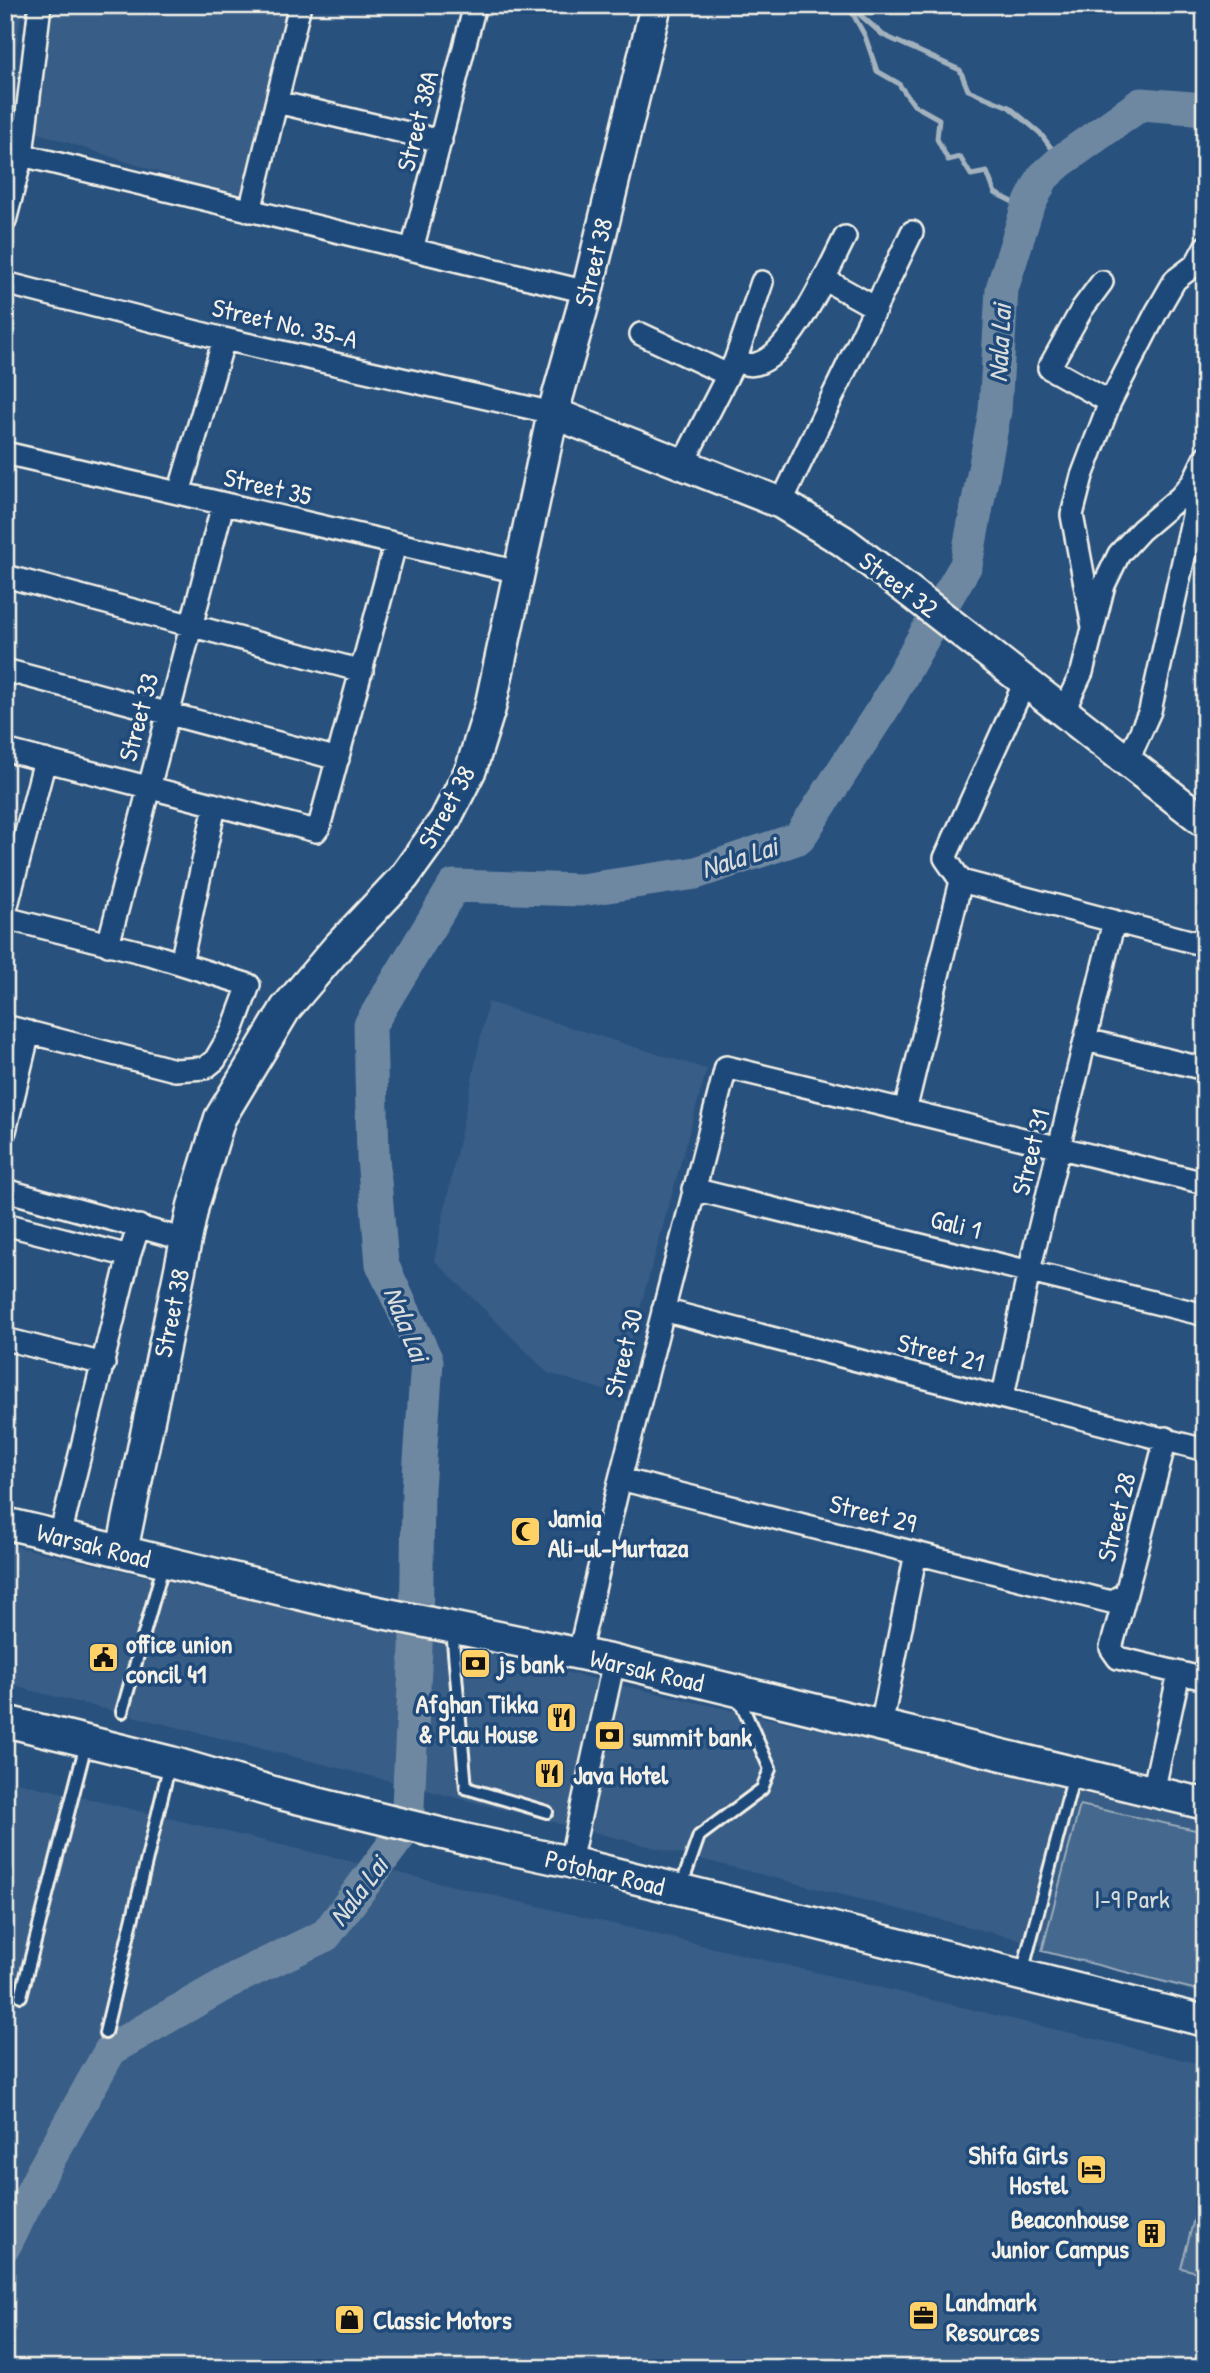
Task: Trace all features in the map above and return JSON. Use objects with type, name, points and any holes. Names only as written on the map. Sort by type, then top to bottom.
[{"type":"street","points":[[5,221],[40,5]]},
{"type":"street","points":[[250,211],[300,5]]},
{"type":"street","name":"Street 38A","points":[[412,250],[475,5]]},
{"type":"street","name":"Street 38","points":[[122,1551],[193,1206],[220,1118],[286,1008],[337,948],[404,877],[445,820],[471,769],[491,708],[553,413],[587,292],[651,6]]},
{"type":"street","points":[[277,102],[441,141]]},
{"type":"street","points":[[16,160],[250,211],[587,292]]},
{"type":"street","points":[[781,503],[912,232]]},
{"type":"street","points":[[641,334],[731,368],[766,360],[803,319],[845,237]]},
{"type":"street","points":[[1093,627],[1072,515],[1082,476],[1110,402],[1174,280],[1196,264],[1205,247]]},
{"type":"street","points":[[824,279],[876,308]]},
{"type":"street","name":"Street No. 35-A","points":[[5,282],[224,339],[553,413]]},
{"type":"street","points":[[683,463],[731,368],[762,282]]},
{"type":"street","points":[[1102,282],[1082,309],[1049,368],[1110,402]]},
{"type":"street","points":[[179,493],[224,339]]},
{"type":"street","name":"Street 32","points":[[553,413],[781,503],[843,541],[1205,822]]},
{"type":"street","name":"Street 35","points":[[5,453],[519,572]]},
{"type":"street","points":[[1063,712],[1082,672],[1104,585],[1119,554],[1140,530],[1180,497],[1193,482],[1205,457]]},
{"type":"street","points":[[1127,762],[1150,711],[1193,516],[1193,482]]},
{"type":"street","name":"Street 33","points":[[108,945],[223,504]]},
{"type":"street","points":[[5,750],[316,831],[395,545]]},
{"type":"street","points":[[5,576],[362,671]]},
{"type":"street","points":[[5,670],[338,759]]},
{"type":"street","points":[[1025,682],[945,858],[961,881],[1205,945]]},
{"type":"street","points":[[5,1026],[175,1070],[205,1068],[215,1059],[232,1031],[249,985],[181,963],[5,915],[45,760]]},
{"type":"street","points":[[181,963],[215,806]]},
{"type":"street","points":[[961,881],[905,1111],[1205,1183]]},
{"type":"street","name":"Street 31","points":[[1003,1396],[1029,1271],[1114,921]]},
{"type":"street","points":[[5,1131],[29,1032]]},
{"type":"street","points":[[1086,1040],[1205,1069]]},
{"type":"street","name":"Street 30","points":[[579,1653],[620,1479],[726,1067],[905,1111]]},
{"type":"street","name":"Gali 1","points":[[693,1189],[1205,1315]]},
{"type":"street","points":[[5,1190],[186,1240]]},
{"type":"street","points":[[5,1224],[130,1256]]},
{"type":"street","points":[[60,1536],[139,1226]]},
{"type":"street","name":"Street 21","points":[[663,1310],[1205,1450]]},
{"type":"street","points":[[5,1339],[104,1364]]},
{"type":"street","name":"Street 28","points":[[1166,1438],[1119,1597],[1111,1648],[1118,1658],[1179,1673]]},
{"type":"street","name":"Street 29","points":[[620,1479],[916,1553],[1119,1597]]},
{"type":"street","name":"Warsak Road","points":[[5,1523],[344,1605],[614,1661],[1205,1804]]},
{"type":"street","points":[[881,1726],[916,1553]]},
{"type":"street","points":[[570,1862],[614,1661]]},
{"type":"street","points":[[1153,1792],[1179,1673],[1205,1679]]},
{"type":"street","name":"Potohar Road","points":[[5,1721],[170,1762],[280,1794],[570,1862],[1205,2021]]},
{"type":"lane","points":[[122,1712],[165,1562]]},
{"type":"lane","points":[[445,1626],[466,1788],[547,1812]]},
{"type":"lane","points":[[680,1890],[699,1836],[762,1789],[770,1769],[736,1691]]},
{"type":"lane","points":[[21,1996],[87,1740]]},
{"type":"lane","points":[[105,2033],[170,1762]]},
{"type":"lane","points":[[1021,1975],[1074,1773]]},
{"type":"shaded area","points":[[5,5],[23,5],[5,121]]},
{"type":"shaded area","points":[[52,5],[287,5],[242,194],[186,181],[35,132]]},
{"type":"shaded area","points":[[488,1002],[707,1069],[616,1394],[548,1373],[434,1260]]},
{"type":"shaded area","points":[[5,1544],[1205,1815],[1205,1996],[1033,1943],[5,1684]]},
{"type":"shaded area","points":[[5,1779],[1205,2065],[1205,2368],[5,2368]]},
{"type":"green space","name":"I-9 Park","points":[[1080,1805],[1205,1832],[1205,1992],[1042,1951]]},
{"type":"green space","points":[[1199,2200],[1205,2201],[1205,2274],[1181,2268]]},
{"type":"waterway","name":"Nala Lai","points":[[848,5],[865,36],[877,71],[898,83],[914,105],[939,119],[937,139],[948,160],[960,157],[971,175],[987,172],[995,193],[1027,209]]},
{"type":"waterway","name":"Nala Lai","points":[[850,6],[883,35],[960,70],[968,90],[1009,107],[1040,133],[1061,161]]},
{"type":"waterway","name":"Nala Lai","points":[[946,599],[966,565],[995,411],[1002,289],[1027,209],[1043,177],[1141,104],[1205,109]]},
{"type":"waterway","name":"Nala Lai","points":[[5,2245],[42,2172],[111,2049],[236,1978],[326,1935],[407,1826],[416,1648],[418,1489],[427,1361],[382,1264],[373,1157],[370,1025],[454,886],[581,890],[696,873],[799,838],[884,707],[929,628]]},
{"type":"place","name":"Jamia Ali-ul-Murtaza","points":[[525,1532]]},
{"type":"place","name":"office union concil 41","points":[[103,1658]]},
{"type":"place","name":"js bank","points":[[476,1663]]},
{"type":"place","name":"Afghan Tikka & Plau House","points":[[561,1718]]},
{"type":"place","name":"summit bank","points":[[609,1736]]},
{"type":"place","name":"Java Hotel","points":[[550,1774]]},
{"type":"place","name":"Shifa Girls Hostel","points":[[1091,2169]]},
{"type":"place","name":"Beaconhouse Junior Campus","points":[[1152,2233]]},
{"type":"place","name":"Landmark Resources","points":[[923,2316]]},
{"type":"place","name":"Classic Motors","points":[[350,2319]]}]
